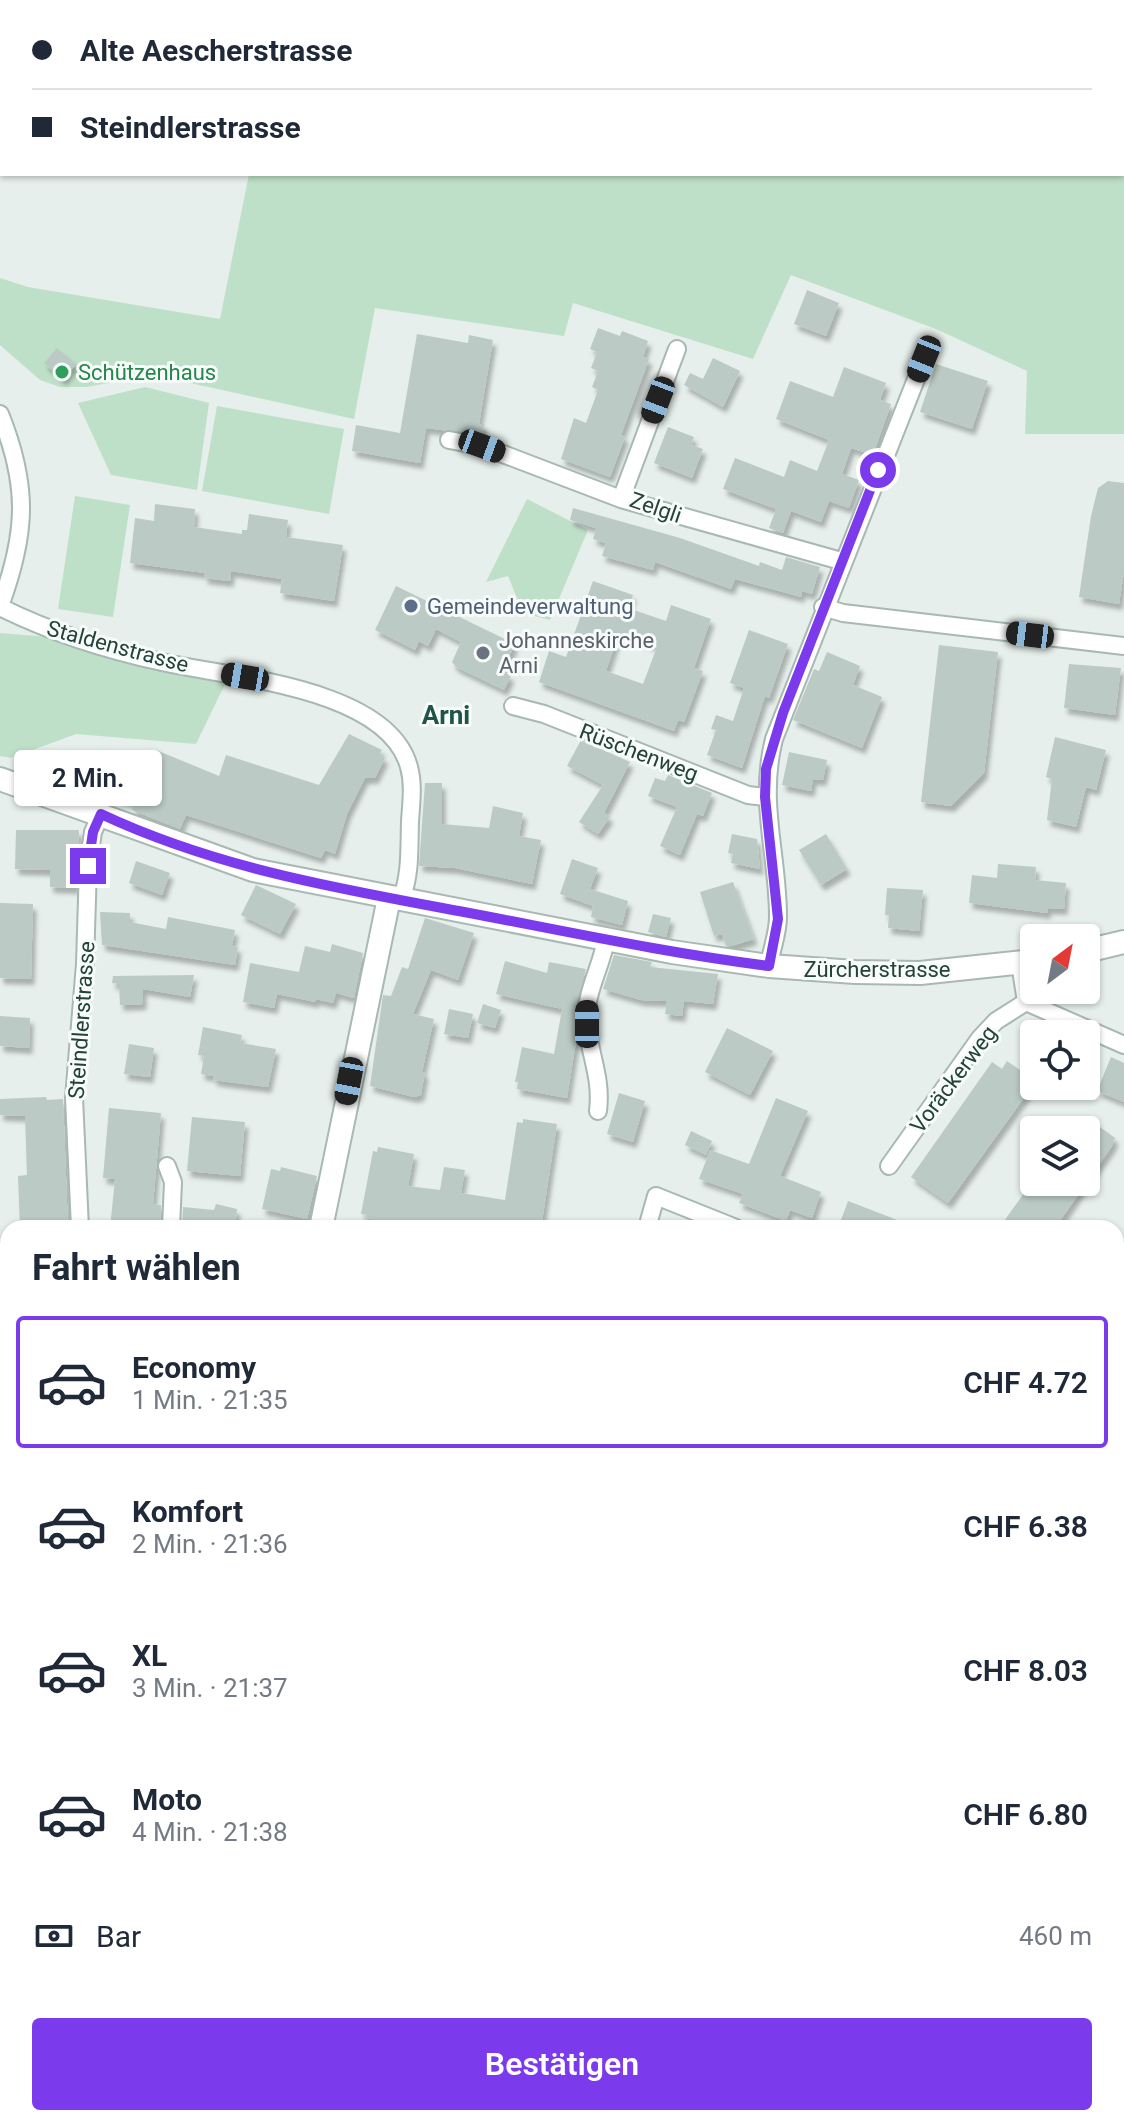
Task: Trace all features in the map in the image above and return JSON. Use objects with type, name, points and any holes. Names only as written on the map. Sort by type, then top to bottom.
[{"type":"street","name":"Zelgli","points":[[677,349],[621,499],[841,561]]},
{"type":"street","points":[[769,966],[778,919],[765,797],[766,769],[774,739],[823,607],[924,359]]},
{"type":"street","points":[[0,414],[13,447],[23,516],[17,555],[0,606]]},
{"type":"street","points":[[449,440],[482,446],[621,499]]},
{"type":"street","name":"Staldenstrasse","points":[[0,606],[97,645],[162,662],[297,686],[328,698],[375,724],[393,739],[409,766],[410,868],[395,899]]},
{"type":"street","points":[[823,607],[843,613],[1124,646]]},
{"type":"street","name":"Rüschenweg","points":[[513,706],[544,714],[748,795],[765,797]]},
{"type":"street","name":"Zürcherstrasse","points":[[0,779],[253,870],[606,939],[769,966],[920,973],[1020,963]]},
{"type":"street","name":"Steindlerstrasse","points":[[80,1220],[74,1098],[85,964],[88,866],[93,832],[101,814]]},
{"type":"street","points":[[323,1220],[395,899]]},
{"type":"street","points":[[598,1111],[601,1085],[587,1024],[587,1007],[606,939]]},
{"type":"street","points":[[1100,948],[1124,942]]},
{"type":"street","name":"Voräckerweg","points":[[889,1166],[980,1038],[996,1021],[1023,1004]]},
{"type":"street","points":[[1031,1004],[1124,1045]]},
{"type":"street","points":[[167,1166],[173,1182],[171,1220]]},
{"type":"street","points":[[649,1220],[656,1196],[716,1220]]},
{"type":"green space","points":[[249,176],[1124,176],[1124,434],[1025,434],[1027,371],[936,329],[791,275],[753,359],[573,303],[564,336],[375,308],[354,419],[154,375],[86,387],[60,387],[40,380],[0,345],[0,278],[28,287],[220,319]]},
{"type":"green space","points":[[145,387],[209,403],[197,490],[111,475],[78,403]]},
{"type":"green space","points":[[217,406],[344,429],[329,514],[202,491]]},
{"type":"green space","points":[[75,496],[130,505],[113,617],[58,609]]},
{"type":"green space","points":[[527,499],[588,530],[550,620],[523,613],[508,576],[486,582]]},
{"type":"green space","points":[[0,633],[49,637],[225,684],[196,744],[76,734],[11,758],[0,756]]},
{"type":"building","points":[[807,290],[839,303],[826,336],[794,324]]},
{"type":"building","points":[[598,328],[620,336],[622,331],[648,341],[643,357],[649,359],[621,435],[625,437],[610,477],[561,459],[574,418],[586,423],[598,390],[592,387],[598,371],[591,368],[597,352],[590,349]]},
{"type":"building","points":[[417,334],[468,343],[469,335],[493,340],[479,424],[484,424],[482,435],[426,428],[420,463],[352,451],[356,425],[400,433]]},
{"type":"building","name":"Schützenhaus","points":[[57,348],[76,364],[63,380],[44,363]]},
{"type":"building","points":[[713,358],[740,371],[723,407],[684,385],[690,373],[703,379]]},
{"type":"building","points":[[936,364],[988,381],[972,429],[920,412]]},
{"type":"building","points":[[844,367],[886,383],[880,400],[891,404],[873,455],[851,448],[842,474],[859,480],[849,508],[829,501],[821,522],[791,511],[783,533],[769,528],[776,509],[723,489],[735,458],[784,477],[790,460],[817,471],[829,440],[776,419],[790,381],[833,397]]},
{"type":"building","points":[[668,427],[694,437],[691,445],[703,449],[692,478],[654,463]]},
{"type":"building","points":[[1108,481],[1124,483],[1124,571],[1119,604],[1079,597],[1098,488]]},
{"type":"building","points":[[155,504],[195,509],[194,527],[242,534],[242,530],[247,530],[249,514],[288,520],[286,537],[343,545],[334,601],[280,593],[282,579],[231,571],[230,581],[204,578],[205,573],[130,563],[135,518],[154,521]]},
{"type":"building","points":[[573,508],[680,538],[759,566],[760,562],[782,570],[786,557],[820,567],[812,594],[802,591],[801,597],[735,579],[731,589],[655,562],[653,570],[602,556],[606,543],[593,539],[596,528],[570,520]]},
{"type":"building","points":[[593,581],[633,595],[628,608],[666,621],[671,605],[711,619],[694,668],[703,671],[684,722],[678,720],[674,731],[539,682],[549,651],[566,657]],"holes":[[[619,633],[657,647],[643,684],[606,671]]]},
{"type":"building","points":[[396,586],[515,644],[502,671],[511,676],[504,690],[456,667],[452,662],[461,642],[436,629],[428,646],[419,641],[415,650],[375,630]]},
{"type":"building","points":[[749,630],[788,644],[769,698],[765,696],[742,768],[707,755],[716,730],[711,729],[716,715],[733,721],[744,688],[730,683]]},
{"type":"building","points":[[939,645],[998,652],[984,773],[951,806],[921,802]]},
{"type":"building","points":[[827,652],[860,666],[853,685],[882,697],[862,748],[793,720],[814,669],[819,671]]},
{"type":"building","points":[[1069,664],[1121,668],[1115,715],[1064,708]]},
{"type":"building","points":[[349,734],[382,750],[379,755],[385,758],[375,778],[365,778],[347,814],[335,854],[325,850],[321,858],[186,815],[180,829],[132,810],[134,803],[98,792],[109,753],[150,765],[156,750],[219,776],[226,755],[319,785]]},
{"type":"building","points":[[1055,737],[1106,750],[1096,790],[1086,787],[1076,827],[1047,820],[1052,779],[1046,777]]},
{"type":"building","points":[[581,740],[630,762],[604,813],[610,817],[598,834],[579,822],[603,785],[567,766]]},
{"type":"building","points":[[789,752],[827,760],[823,780],[813,779],[811,791],[782,785]]},
{"type":"building","points":[[668,775],[712,793],[703,816],[697,814],[680,855],[660,846],[677,807],[648,796],[655,778],[665,781]]},
{"type":"building","points":[[425,783],[442,783],[442,824],[489,828],[493,806],[523,813],[519,836],[541,840],[532,884],[455,868],[419,866]]},
{"type":"building","points":[[16,830],[79,830],[76,888],[50,887],[50,870],[15,869]]},
{"type":"building","points":[[732,834],[757,839],[760,869],[731,863],[733,854],[728,853]]},
{"type":"building","points":[[826,834],[847,869],[821,885],[799,850]]},
{"type":"building","points":[[572,859],[598,868],[590,889],[628,901],[622,925],[591,917],[593,906],[560,894]]},
{"type":"building","points":[[136,861],[170,873],[162,895],[129,883]]},
{"type":"building","points":[[998,864],[1036,867],[1035,880],[1066,883],[1064,909],[1048,908],[1047,913],[969,903],[972,875],[997,878]]},
{"type":"building","points":[[733,882],[754,939],[726,946],[722,934],[714,936],[700,892]]},
{"type":"building","points":[[256,885],[296,904],[280,934],[241,915]]},
{"type":"building","points":[[887,888],[923,890],[919,931],[888,928],[889,915],[885,915]]},
{"type":"building","points":[[0,903],[33,904],[31,979],[0,978]]},
{"type":"building","points":[[100,912],[130,913],[130,922],[166,929],[168,917],[235,930],[232,946],[238,947],[235,965],[102,945]]},
{"type":"building","points":[[653,914],[671,918],[666,937],[648,932]]},
{"type":"building","points":[[425,918],[474,933],[458,980],[431,970],[413,1014],[434,1019],[422,1072],[425,1072],[421,1095],[414,1097],[370,1086],[383,995],[391,996],[402,967],[408,969]]},
{"type":"building","points":[[332,944],[363,953],[354,998],[336,993],[333,1003],[277,994],[274,1008],[243,1002],[250,963],[299,972],[305,946],[330,952]]},
{"type":"building","points":[[614,955],[652,962],[650,967],[718,974],[713,1004],[684,1001],[682,1016],[665,1014],[667,1001],[641,1000],[603,989]]},
{"type":"building","points":[[505,961],[547,973],[549,962],[586,969],[577,1001],[577,1035],[567,1098],[517,1089],[518,1082],[515,1082],[522,1047],[554,1054],[562,1009],[496,994]]},
{"type":"building","points":[[194,975],[190,997],[143,989],[143,1004],[120,1005],[119,984],[112,983],[113,976]]},
{"type":"building","points":[[483,1004],[501,1010],[495,1028],[477,1023]]},
{"type":"building","points":[[449,1009],[473,1014],[468,1038],[444,1034]]},
{"type":"building","points":[[0,1016],[30,1018],[29,1048],[0,1046]]},
{"type":"building","points":[[203,1027],[242,1035],[240,1043],[276,1049],[268,1087],[213,1080],[214,1076],[201,1074],[204,1056],[198,1055]]},
{"type":"building","points":[[727,1028],[773,1051],[750,1095],[705,1072]]},
{"type":"building","points":[[129,1044],[154,1048],[150,1077],[124,1074]]},
{"type":"building","points":[[1111,1057],[1124,1063],[1124,1102],[1100,1092],[1100,1084]]},
{"type":"building","points":[[1007,1061],[1020,1070],[1022,1100],[948,1203],[911,1177],[992,1062],[1002,1069]]},
{"type":"building","points":[[619,1093],[645,1101],[633,1142],[607,1134]]},
{"type":"building","points":[[776,1098],[808,1111],[780,1176],[821,1192],[812,1218],[790,1210],[786,1220],[783,1220],[739,1203],[743,1194],[699,1179],[710,1150],[749,1164]]},
{"type":"building","points":[[0,1099],[63,1099],[68,1220],[20,1220],[18,1176],[27,1175],[25,1116],[0,1115]]},
{"type":"building","points":[[109,1108],[161,1113],[153,1204],[161,1205],[160,1220],[111,1220],[115,1179],[103,1178]]},
{"type":"building","points":[[192,1117],[245,1122],[240,1176],[187,1171]]},
{"type":"building","points":[[523,1119],[557,1124],[542,1220],[376,1220],[361,1214],[373,1151],[377,1152],[378,1147],[414,1154],[408,1186],[440,1190],[444,1167],[465,1170],[461,1193],[505,1200],[517,1122],[523,1123]]},
{"type":"building","points":[[1100,1127],[1115,1138],[1100,1163]]},
{"type":"building","points":[[691,1131],[712,1141],[706,1155],[685,1145]]},
{"type":"building","points":[[281,1167],[317,1176],[307,1219],[262,1209],[271,1169],[280,1171]]},
{"type":"building","points":[[1022,1196],[1077,1196],[1061,1220],[1005,1220]]},
{"type":"building","points":[[848,1201],[897,1220],[841,1220]]},
{"type":"building","points":[[216,1204],[237,1209],[236,1220],[182,1220],[183,1207],[214,1210]]},
{"type":"place","name":"Schützenhaus","points":[[62,372]]},
{"type":"place","name":"Gemeindeverwaltung","points":[[411,606]]},
{"type":"place","name":"Johanneskirche Arni","points":[[483,653]]},
{"type":"district","name":"Arni","points":[[446,715]]},
{"type":"route","points":[[88,866],[93,832],[101,814],[210,856],[296,880],[672,952],[769,966],[778,919],[765,797],[766,769],[783,713],[878,470]]}]
